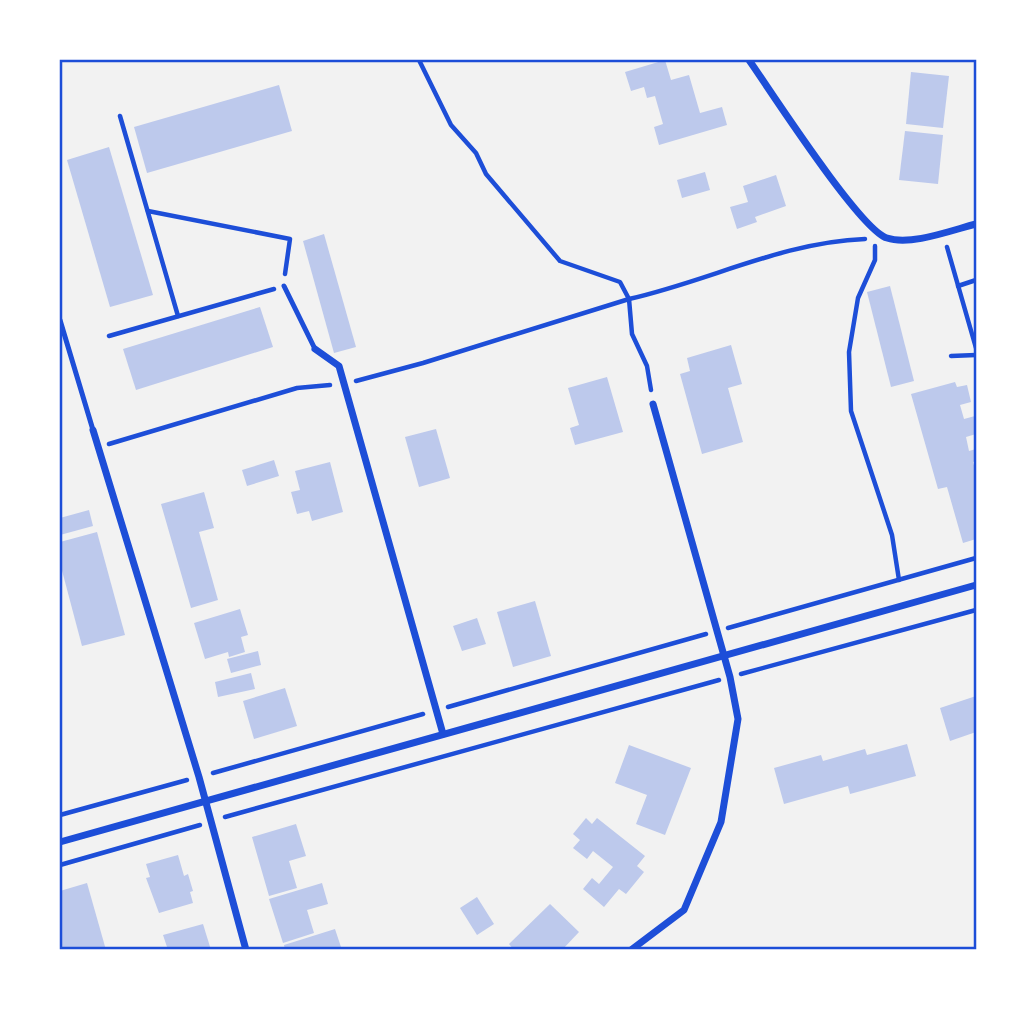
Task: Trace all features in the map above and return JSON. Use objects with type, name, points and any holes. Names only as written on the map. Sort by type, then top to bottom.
[{"type":"street","points":[[748,60],[855,211],[884,238],[901,241],[976,224]]},
{"type":"street","points":[[315,349],[339,366],[443,734]]},
{"type":"street","points":[[632,950],[684,910],[721,822],[738,719],[730,677],[653,404]]},
{"type":"street","points":[[93,430],[199,777],[246,950]]},
{"type":"street","points":[[60,842],[976,585]]},
{"type":"lane","points":[[284,286],[315,349]]},
{"type":"lane","points":[[60,320],[93,430]]},
{"type":"path","points":[[419,60],[451,125],[476,153],[486,174],[560,261],[621,282],[629,299],[632,334],[646,366],[653,404]]},
{"type":"path","points":[[120,116],[178,316]]},
{"type":"path","points":[[109,336],[284,286],[290,239],[148,211]]},
{"type":"path","points":[[943,232],[976,348]]},
{"type":"path","points":[[98,448],[297,388],[344,384],[423,363],[629,299],[664,291],[753,260],[835,240],[884,238]]},
{"type":"path","points":[[884,238],[875,245],[875,260],[858,298],[849,352],[851,411],[892,535],[899,580]]},
{"type":"path","points":[[958,286],[976,280]]},
{"type":"path","points":[[951,356],[976,355]]},
{"type":"path","points":[[60,815],[976,558]]},
{"type":"path","points":[[60,865],[976,610]]},
{"type":"building","points":[[665,60],[671,80],[689,75],[700,113],[722,107],[727,125],[659,145],[654,127],[663,124],[655,96],[647,98],[644,87],[631,91],[625,72]]},
{"type":"building","points":[[911,72],[949,76],[943,128],[906,124]]},
{"type":"building","points":[[279,85],[292,131],[147,173],[134,127]]},
{"type":"building","points":[[905,131],[943,135],[938,184],[899,180]]},
{"type":"building","points":[[109,147],[153,295],[110,307],[67,160]]},
{"type":"building","points":[[705,172],[710,190],[682,198],[677,180]]},
{"type":"building","points":[[776,175],[786,206],[755,217],[757,222],[737,229],[730,207],[748,202],[743,186]]},
{"type":"building","points":[[324,234],[356,347],[334,353],[303,241]]},
{"type":"building","points":[[890,286],[914,381],[891,387],[867,292]]},
{"type":"building","points":[[260,307],[273,347],[136,390],[123,349]]},
{"type":"building","points":[[731,345],[742,384],[728,388],[743,442],[702,454],[680,374],[690,371],[687,358]]},
{"type":"building","points":[[607,377],[623,432],[575,445],[570,428],[579,425],[568,388]]},
{"type":"building","points":[[955,382],[957,387],[967,385],[971,402],[960,405],[964,419],[975,416],[976,423],[976,434],[966,437],[969,451],[976,449],[976,461],[973,462],[976,472],[976,539],[963,543],[947,487],[938,489],[911,394]]},
{"type":"building","points":[[436,429],[450,478],[419,487],[405,437]]},
{"type":"building","points":[[274,460],[279,476],[247,486],[242,470]]},
{"type":"building","points":[[330,462],[343,512],[312,521],[309,511],[297,514],[291,492],[300,490],[295,471]]},
{"type":"building","points":[[204,492],[214,528],[199,532],[218,600],[191,608],[161,504]]},
{"type":"building","points":[[89,510],[93,526],[60,535],[60,518]]},
{"type":"building","points":[[97,532],[125,635],[82,646],[60,563],[60,542]]},
{"type":"building","points":[[535,601],[551,656],[513,667],[497,612]]},
{"type":"building","points":[[240,609],[248,635],[241,637],[245,652],[229,657],[228,652],[205,659],[194,623]]},
{"type":"building","points":[[477,618],[486,644],[462,651],[453,626]]},
{"type":"building","points":[[258,651],[261,665],[231,673],[227,659]]},
{"type":"building","points":[[251,673],[255,689],[218,697],[215,682]]},
{"type":"building","points":[[285,688],[297,726],[254,739],[243,701]]},
{"type":"building","points":[[976,696],[976,732],[950,741],[940,708]]},
{"type":"building","points":[[907,744],[916,776],[850,794],[848,786],[784,804],[774,768],[821,755],[823,761],[865,749],[867,755]]},
{"type":"building","points":[[629,745],[691,768],[665,835],[636,824],[647,795],[615,783]]},
{"type":"building","points":[[586,818],[592,824],[597,818],[645,856],[637,866],[644,872],[626,894],[619,889],[604,907],[583,889],[592,878],[599,884],[613,867],[593,851],[587,859],[573,848],[580,840],[573,834]]},
{"type":"building","points":[[296,824],[306,856],[289,861],[297,888],[269,896],[252,837]]},
{"type":"building","points":[[178,855],[184,876],[188,874],[193,903],[159,913],[146,878],[150,877],[146,864]]},
{"type":"building","points":[[87,883],[106,950],[61,950],[60,891]]},
{"type":"building","points":[[322,883],[328,904],[307,910],[314,933],[283,943],[269,899]]},
{"type":"building","points":[[477,897],[494,924],[477,935],[460,908]]},
{"type":"building","points":[[550,904],[579,932],[562,950],[514,950],[509,944]]},
{"type":"building","points":[[203,924],[211,950],[168,950],[163,935]]},
{"type":"building","points":[[335,929],[342,950],[285,950],[284,945]]}]
